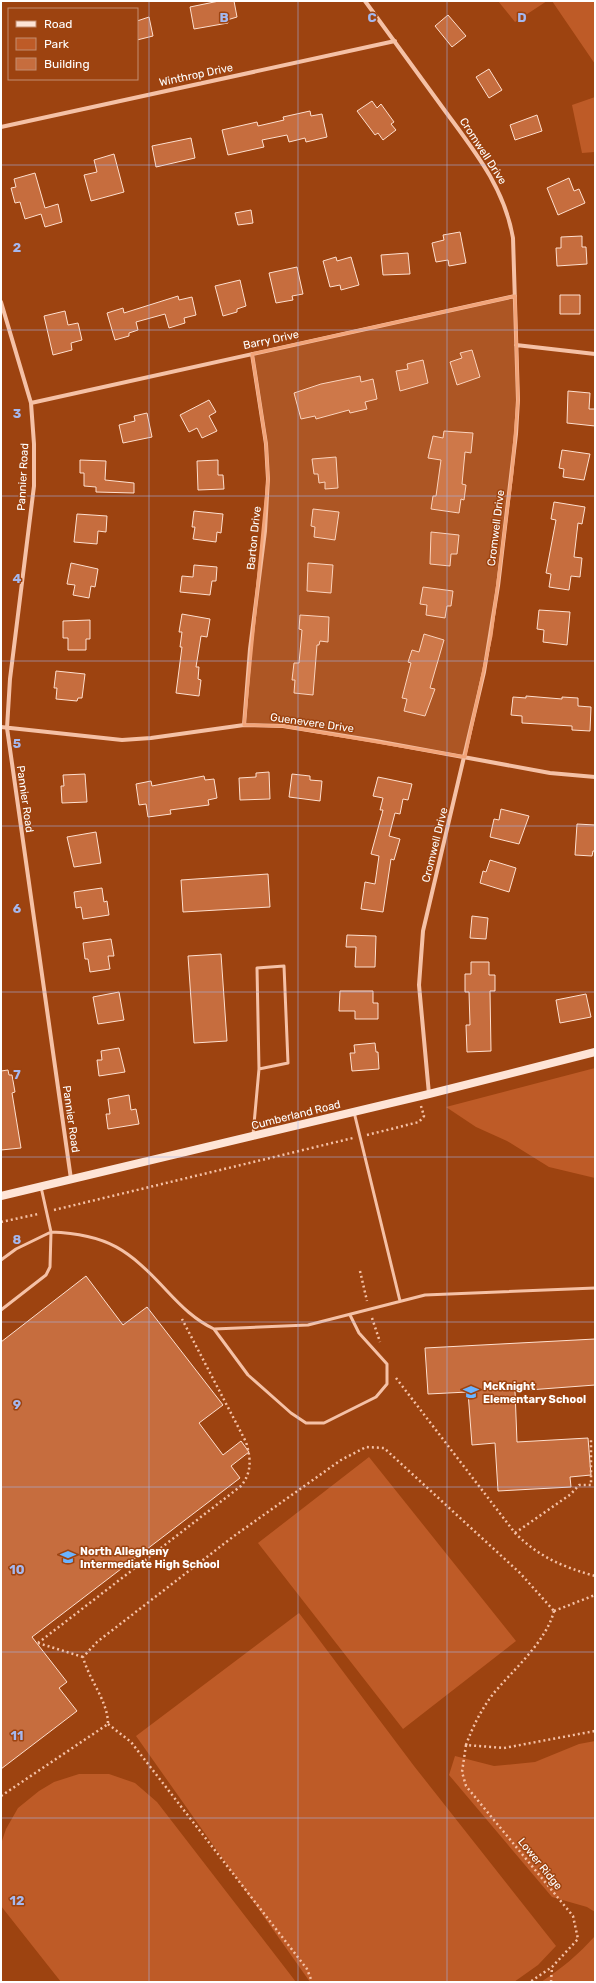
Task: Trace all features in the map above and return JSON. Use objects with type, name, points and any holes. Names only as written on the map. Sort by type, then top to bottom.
[{"type":"main road","name":"Cumberland Road","points":[[1,1196],[418,1097],[595,1052]]},
{"type":"street","name":"Cromwell Drive","points":[[365,1],[483,163],[504,200],[510,218],[513,238],[518,400],[512,473],[491,636],[465,757],[423,931],[420,957],[419,985],[421,1019],[429,1094]]},
{"type":"street","name":"Winthrop Drive","points":[[1,127],[395,42]]},
{"type":"street","name":"Barry Drive","points":[[32,403],[515,296]]},
{"type":"street","name":"Pannier Road","points":[[1,302],[32,403],[34,444],[34,486],[10,679],[7,728],[71,1180]]},
{"type":"street","points":[[516,345],[595,354]]},
{"type":"street","name":"Barton Drive","points":[[244,725],[250,649],[265,531],[268,478],[266,444],[252,354]]},
{"type":"street","name":"Guenevere Drive","points":[[1,727],[122,740],[244,725],[298,728],[550,773],[595,777]]},
{"type":"lane","points":[[253,1136],[259,1069],[257,968],[284,966],[288,1062],[259,1069]]},
{"type":"lane","points":[[354,1112],[400,1301]]},
{"type":"lane","points":[[1,1310],[46,1275],[50,1267],[51,1232],[41,1187]]},
{"type":"lane","points":[[1,1260],[29,1241],[51,1232],[73,1232],[94,1237],[122,1249],[144,1267],[178,1303],[203,1324],[214,1329],[308,1324],[350,1315],[369,1308],[425,1295],[595,1288]]},
{"type":"lane","points":[[214,1329],[248,1375],[291,1414],[306,1424],[324,1423],[376,1397],[387,1384],[387,1364],[359,1333],[350,1315]]},
{"type":"path","points":[[1,1222],[359,1137],[422,1120],[424,1116],[418,1097]]},
{"type":"path","points":[[360,1271],[369,1308],[380,1343]]},
{"type":"path","points":[[83,1657],[38,1643],[241,1486],[248,1477],[251,1457],[246,1442],[234,1416],[185,1327],[178,1303]]},
{"type":"path","points":[[387,1364],[515,1533],[531,1549],[552,1561],[595,1576]]},
{"type":"path","points":[[515,1533],[571,1494],[579,1485],[591,1485],[591,1438]]},
{"type":"path","points":[[83,1657],[97,1642],[234,1536],[341,1460],[366,1447],[384,1448],[520,1573],[554,1611]]},
{"type":"path","points":[[554,1611],[595,1596]]},
{"type":"path","points":[[554,1611],[551,1621],[525,1658],[493,1694],[475,1721],[466,1745],[504,1748],[595,1731]]},
{"type":"path","points":[[83,1657],[87,1670],[108,1715],[108,1724]]},
{"type":"path","points":[[1,1796],[108,1724]]},
{"type":"path","points":[[108,1724],[131,1742],[307,1969],[312,1982]]},
{"type":"path","name":"Lower Ridge","points":[[466,1745],[462,1772],[466,1786],[573,1916],[578,1939],[552,1967],[530,1982]]},
{"type":"path","points":[[551,1982],[552,1967]]},
{"type":"highlighted area","points":[[515,296],[518,400],[512,473],[491,636],[465,757],[283,726],[244,725],[268,479],[266,444],[252,354]]},
{"type":"green space","points":[[498,1],[547,1],[515,22]]},
{"type":"green space","points":[[552,1],[595,1],[595,64]]},
{"type":"green space","points":[[595,97],[595,152],[582,153],[572,105]]},
{"type":"green space","points":[[595,1068],[595,1178],[549,1167],[507,1141],[476,1127],[446,1107]]},
{"type":"green space","points":[[369,1457],[516,1641],[403,1729],[258,1543]]},
{"type":"green space","points":[[299,1613],[414,1766],[556,1946],[538,1965],[514,1982],[310,1982],[136,1736]]},
{"type":"green space","points":[[595,1741],[595,1912],[587,1907],[552,1897],[449,1775],[455,1756],[494,1766],[535,1762],[579,1744]]},
{"type":"green space","points":[[79,1774],[109,1774],[135,1783],[157,1802],[296,1982],[61,1982],[1,1906],[1,1844],[6,1829],[18,1808],[39,1791],[54,1782]]},
{"type":"green space","points":[[595,1936],[595,1982],[541,1982],[570,1961]]},
{"type":"building","points":[[219,1],[234,1],[237,17],[227,20],[228,23],[194,29],[190,7]]},
{"type":"building","points":[[448,15],[466,36],[452,47],[435,26]]},
{"type":"building","points":[[149,17],[153,36],[138,40],[138,21]]},
{"type":"building","points":[[489,69],[502,90],[489,98],[476,77]]},
{"type":"building","points":[[372,101],[377,108],[381,104],[394,122],[391,124],[396,130],[383,140],[378,133],[375,135],[357,111]]},
{"type":"building","points":[[310,111],[311,116],[322,114],[327,137],[306,142],[305,138],[289,142],[287,135],[262,140],[264,147],[228,155],[222,130],[257,122],[258,126],[284,120],[283,117]]},
{"type":"building","points":[[537,115],[542,131],[515,140],[510,125]]},
{"type":"building","points":[[191,138],[195,158],[156,167],[152,146]]},
{"type":"building","points":[[114,154],[124,192],[91,201],[84,175],[97,172],[94,160]]},
{"type":"building","points":[[35,173],[45,208],[58,204],[62,222],[45,227],[41,214],[25,219],[20,202],[15,203],[11,188],[16,187],[14,179]]},
{"type":"building","points":[[569,178],[574,191],[579,189],[585,203],[558,215],[547,188]]},
{"type":"building","points":[[251,210],[253,223],[238,225],[235,213]]},
{"type":"building","points":[[460,232],[466,263],[449,266],[448,260],[436,262],[432,243],[444,240],[443,235]]},
{"type":"building","points":[[582,236],[582,247],[586,247],[587,264],[557,266],[556,248],[561,248],[561,237]]},
{"type":"building","points":[[408,253],[410,274],[383,275],[381,255]]},
{"type":"building","points":[[336,257],[337,261],[351,257],[359,285],[341,290],[340,285],[330,287],[323,261]]},
{"type":"building","points":[[297,267],[303,294],[292,296],[293,300],[276,303],[269,273]]},
{"type":"building","points":[[240,280],[246,306],[237,309],[237,312],[223,316],[215,286]]},
{"type":"building","points":[[560,295],[580,295],[580,314],[560,314]]},
{"type":"building","points":[[178,296],[179,300],[192,297],[196,315],[184,318],[185,323],[169,328],[165,314],[136,322],[138,330],[129,333],[129,336],[115,340],[107,313],[123,308],[124,313]]},
{"type":"building","points":[[65,311],[68,325],[78,323],[82,340],[71,343],[72,350],[53,355],[44,316]]},
{"type":"building","points":[[472,350],[480,377],[457,385],[450,362],[462,358],[460,353]]},
{"type":"building","points":[[423,360],[428,383],[400,391],[396,371],[408,369],[407,364]]},
{"type":"building","points":[[360,376],[361,382],[373,379],[377,399],[365,402],[367,409],[350,413],[349,410],[316,419],[315,416],[301,419],[294,393],[321,384]]},
{"type":"building","points":[[568,391],[590,393],[589,409],[595,409],[595,426],[567,423]]},
{"type":"building","points":[[209,400],[216,412],[209,416],[217,431],[202,438],[197,428],[189,432],[180,415]]},
{"type":"building","points":[[147,413],[152,437],[123,443],[119,425],[135,421],[134,416]]},
{"type":"building","points":[[444,431],[473,433],[471,453],[465,452],[462,484],[466,485],[464,500],[461,499],[459,513],[431,509],[433,496],[436,496],[441,460],[428,458],[433,436],[443,438]]},
{"type":"building","points":[[562,450],[590,454],[584,480],[563,477],[564,469],[559,468]]},
{"type":"building","points":[[336,457],[338,488],[325,489],[325,482],[319,483],[318,474],[314,474],[312,459]]},
{"type":"building","points":[[80,460],[106,461],[105,480],[134,483],[134,493],[96,492],[96,487],[84,486],[84,473],[80,473]]},
{"type":"building","points":[[218,460],[218,475],[223,475],[224,489],[198,490],[197,461]]},
{"type":"building","points":[[554,502],[585,507],[582,524],[578,523],[574,557],[582,558],[580,577],[571,576],[569,590],[549,587],[551,574],[546,573],[556,520],[551,519]]},
{"type":"building","points":[[313,509],[339,512],[335,540],[314,537],[315,527],[311,526]]},
{"type":"building","points":[[194,511],[223,514],[221,533],[217,532],[216,542],[193,539],[195,527],[192,527]]},
{"type":"building","points":[[77,514],[107,516],[106,532],[98,531],[97,544],[74,542]]},
{"type":"building","points":[[431,532],[459,535],[457,554],[451,554],[450,566],[430,564]]},
{"type":"building","points":[[71,563],[98,569],[95,587],[91,586],[89,598],[73,595],[75,585],[67,584]]},
{"type":"building","points":[[308,563],[333,565],[331,593],[307,591]]},
{"type":"building","points":[[194,565],[217,567],[216,581],[212,581],[210,595],[180,592],[182,576],[193,577]]},
{"type":"building","points":[[423,587],[453,591],[451,606],[447,606],[445,618],[426,615],[427,605],[420,604]]},
{"type":"building","points":[[539,610],[570,612],[567,645],[543,642],[544,630],[537,629]]},
{"type":"building","points":[[182,614],[210,619],[207,637],[201,636],[196,667],[199,667],[198,679],[201,680],[199,696],[176,693],[182,647],[180,647],[182,632],[179,632]]},
{"type":"building","points":[[300,615],[329,617],[328,642],[320,641],[319,645],[317,645],[313,695],[294,693],[295,680],[292,680],[294,663],[299,663],[302,630],[299,629]]},
{"type":"building","points":[[90,620],[90,639],[86,639],[86,650],[68,650],[68,638],[63,638],[63,621]]},
{"type":"building","points":[[424,634],[444,640],[430,688],[435,689],[425,716],[404,711],[407,699],[402,698],[411,663],[408,662],[412,650],[419,652]]},
{"type":"building","points":[[56,671],[85,674],[82,698],[78,698],[77,701],[56,699],[57,688],[54,688]]},
{"type":"building","points":[[526,696],[562,699],[562,697],[578,698],[578,706],[591,707],[590,731],[572,730],[572,726],[522,723],[522,716],[511,715],[513,697],[526,698]]},
{"type":"building","points":[[269,772],[270,799],[240,800],[239,778],[256,777],[256,773]]},
{"type":"building","points":[[85,774],[87,802],[62,803],[61,786],[64,786],[63,775]]},
{"type":"building","points":[[292,774],[310,776],[310,780],[322,781],[320,801],[289,797]]},
{"type":"building","points":[[204,776],[205,780],[214,779],[217,798],[208,800],[209,805],[170,810],[171,814],[148,817],[146,804],[139,805],[136,784],[151,781],[152,786]]},
{"type":"building","points":[[378,777],[412,784],[408,800],[403,799],[400,814],[395,813],[389,836],[400,839],[394,860],[391,859],[383,912],[361,909],[365,882],[375,884],[379,856],[371,854],[383,810],[380,810],[383,798],[373,796]]},
{"type":"building","points":[[501,809],[529,816],[519,844],[490,837],[494,819],[499,820]]},
{"type":"building","points":[[577,824],[595,825],[595,851],[593,851],[592,856],[575,855]]},
{"type":"building","points":[[96,832],[101,863],[74,867],[67,837]]},
{"type":"building","points":[[490,860],[516,868],[509,892],[480,883],[483,871],[486,872]]},
{"type":"building","points":[[268,874],[270,907],[183,912],[181,880]]},
{"type":"building","points":[[102,888],[104,902],[107,901],[109,915],[83,919],[81,907],[76,908],[74,892]]},
{"type":"building","points":[[472,916],[488,918],[486,939],[470,938]]},
{"type":"building","points":[[347,935],[376,936],[375,967],[355,967],[356,947],[346,947]]},
{"type":"building","points":[[111,939],[114,956],[108,956],[110,969],[90,972],[88,959],[85,959],[83,943]]},
{"type":"building","points":[[221,954],[227,1041],[194,1043],[188,956]]},
{"type":"building","points":[[471,962],[489,962],[489,975],[495,975],[495,991],[490,991],[491,1051],[467,1052],[466,1025],[470,1025],[469,992],[465,992],[465,974],[471,974]]},
{"type":"building","points":[[340,991],[373,991],[373,1003],[378,1003],[378,1019],[355,1019],[355,1011],[339,1011]]},
{"type":"building","points":[[119,992],[124,1020],[98,1024],[93,997]]},
{"type":"building","points":[[586,994],[591,1017],[560,1023],[556,1000]]},
{"type":"building","points":[[375,1043],[376,1052],[378,1052],[379,1069],[352,1071],[350,1053],[355,1053],[354,1045]]},
{"type":"building","points":[[119,1048],[125,1072],[99,1076],[97,1060],[102,1060],[101,1051]]},
{"type":"building","points":[[8,1070],[9,1075],[12,1075],[15,1092],[12,1093],[21,1148],[1,1150],[1,1071]]},
{"type":"building","points":[[129,1095],[131,1110],[136,1109],[139,1124],[108,1129],[106,1114],[110,1114],[108,1099]]},
{"type":"building","name":"North Allegheny Intermediate High School","points":[[86,1276],[123,1325],[147,1307],[223,1405],[199,1423],[223,1455],[241,1441],[249,1452],[231,1466],[240,1478],[32,1637],[67,1682],[59,1688],[77,1711],[1,1769],[1,1342]]},
{"type":"building","name":"McKnight Elementary School","points":[[595,1339],[595,1385],[515,1391],[517,1442],[588,1438],[591,1475],[570,1477],[571,1487],[498,1491],[495,1443],[472,1445],[468,1392],[428,1394],[425,1348]]},
{"type":"place","name":"McKnight Elementary School","points":[[471,1392]]},
{"type":"place","name":"North Allegheny Intermediate High School","points":[[68,1557]]}]
